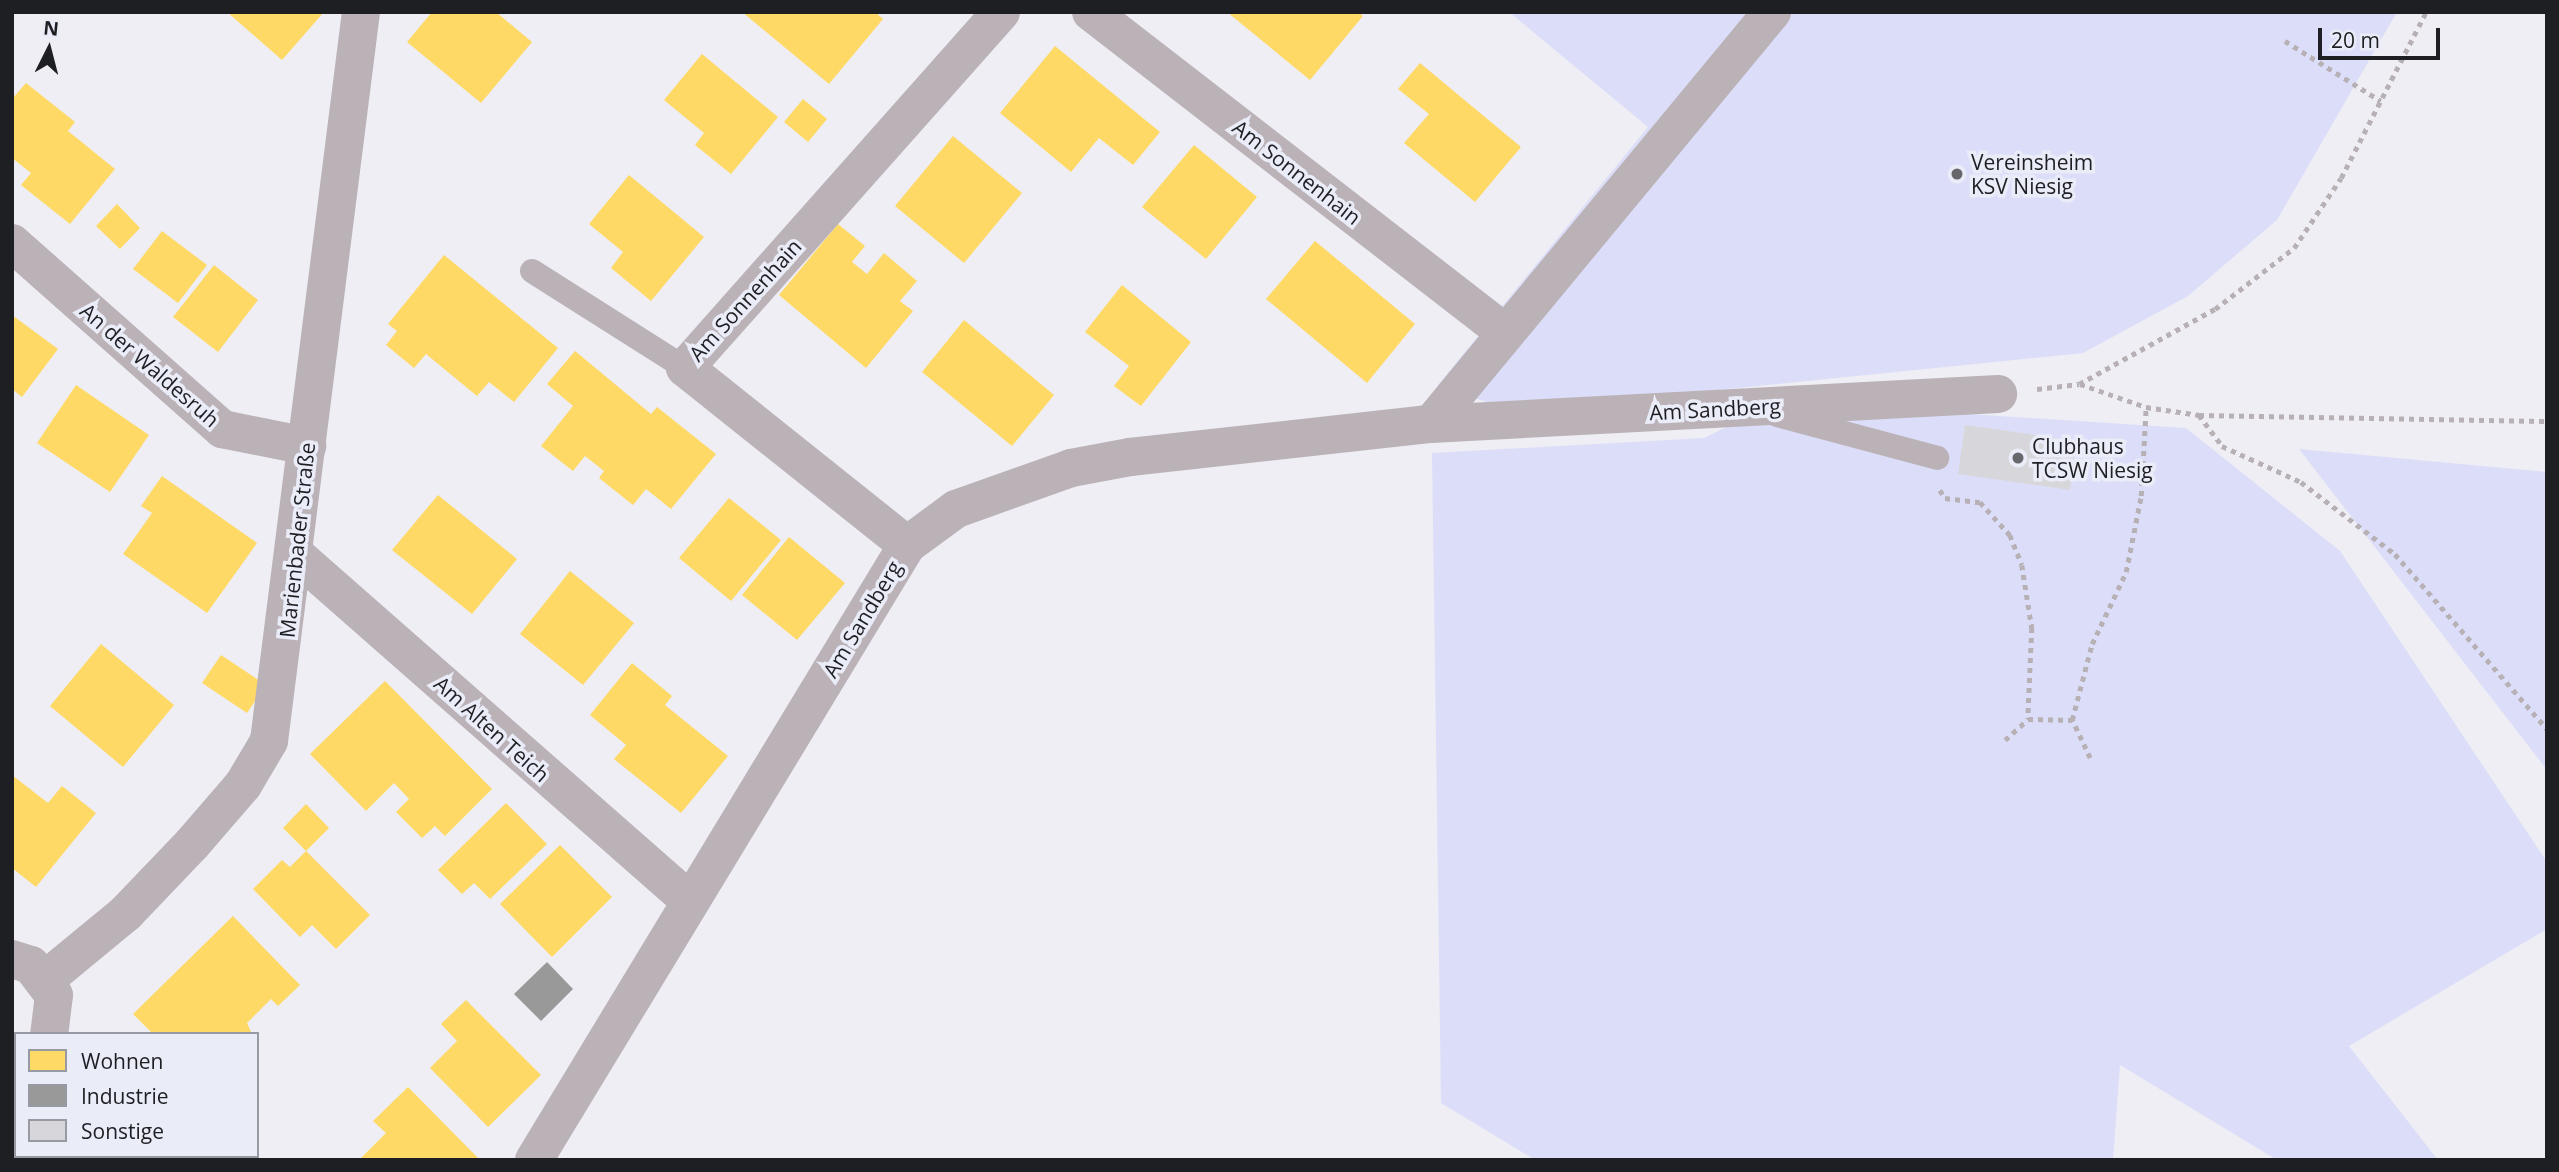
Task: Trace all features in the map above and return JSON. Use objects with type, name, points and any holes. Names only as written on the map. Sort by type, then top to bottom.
[{"type":"street","name":"Marienbader Straße","points":[[46,979],[135,903],[257,764],[276,716],[361,12]]},
{"type":"street","name":"Am Sonnenhain","points":[[907,545],[685,368],[1001,12]]},
{"type":"street","name":"Am Sonnenhain","points":[[1091,12],[1503,331]]},
{"type":"street","points":[[1432,424],[1503,331],[1772,12]]},
{"type":"street","name":"An der Waldesruh","points":[[12,243],[222,429],[307,446]]},
{"type":"street","name":"Am Sandberg","points":[[534,1160],[907,545],[956,509],[1071,468],[1432,424],[1998,394]]},
{"type":"street","name":"Am Alten Teich","points":[[296,555],[690,901]]},
{"type":"street","points":[[12,959],[46,979],[56,1014],[50,1032]]},
{"type":"lane","name":"Am Sonnenhain","points":[[532,271],[685,368]]},
{"type":"lane","points":[[1745,408],[1937,458]]},
{"type":"path","points":[[2426,12],[2341,178],[2294,248],[2215,309],[2079,384],[2146,407],[2199,415],[2547,421]]},
{"type":"path","points":[[2285,41],[2381,101]]},
{"type":"path","points":[[2090,758],[2072,720],[2092,644],[2126,572],[2141,496],[2146,407]]},
{"type":"path","points":[[2199,415],[2222,446],[2301,482],[2395,555],[2547,729]]},
{"type":"path","points":[[1937,458],[1937,485],[1945,498],[1980,502],[2010,535],[2022,565],[2032,628],[2028,719],[2006,740]]},
{"type":"path","points":[[2028,719],[2072,720]]},
{"type":"shaded area","name":"Vereinsheim KSV Niesig","points":[[1509,12],[2397,12],[2277,220],[2188,296],[2083,353],[1512,411],[1438,385],[1648,127]]},
{"type":"shaded area","points":[[1761,410],[1938,412],[2186,428],[2340,551],[2547,862],[2547,929],[2349,1046],[2438,1160],[2277,1160],[2120,1065],[2113,1160],[1535,1160],[1441,1103],[1432,453],[1704,438]]},
{"type":"shaded area","points":[[2299,449],[2547,472],[2547,770]]},
{"type":"building: Wohnen","points":[[227,12],[324,12],[282,60]]},
{"type":"building: Wohnen","points":[[432,12],[496,12],[532,42],[481,103],[407,42]]},
{"type":"building: Wohnen","points":[[742,12],[875,12],[883,19],[829,84]]},
{"type":"building: Wohnen","points":[[1227,12],[1358,12],[1363,16],[1310,80]]},
{"type":"building: Wohnen","points":[[1055,46],[1160,132],[1133,165],[1099,138],[1071,172],[1000,113]]},
{"type":"building: Wohnen","points":[[702,54],[778,117],[731,174],[695,145],[704,133],[664,100]]},
{"type":"building: Wohnen","points":[[1420,63],[1521,147],[1475,202],[1404,143],[1429,114],[1398,89]]},
{"type":"building: Wohnen","points":[[26,83],[75,122],[68,131],[115,169],[70,224],[21,185],[31,173],[12,158],[12,99]]},
{"type":"building: Wohnen","points":[[803,99],[827,119],[808,142],[784,122]]},
{"type":"building: Wohnen","points":[[953,136],[1022,193],[964,263],[895,206]]},
{"type":"building: Wohnen","points":[[1194,145],[1257,197],[1206,259],[1142,207]]},
{"type":"building: Wohnen","points":[[629,175],[704,237],[651,301],[611,268],[623,252],[589,224]]},
{"type":"building: Wohnen","points":[[117,204],[140,228],[120,249],[96,226]]},
{"type":"building: Wohnen","points":[[838,224],[865,246],[852,262],[867,274],[884,253],[917,281],[900,301],[913,311],[866,368],[779,295]]},
{"type":"building: Wohnen","points":[[162,231],[207,265],[178,303],[133,269]]},
{"type":"building: Wohnen","points":[[1315,241],[1415,324],[1367,383],[1266,299]]},
{"type":"building: Wohnen","points":[[444,255],[558,348],[514,402],[489,382],[477,396],[426,354],[414,368],[386,345],[397,331],[388,324]]},
{"type":"building: Wohnen","points":[[214,265],[258,300],[218,352],[173,317]]},
{"type":"building: Wohnen","points":[[1122,285],[1191,342],[1141,406],[1114,386],[1129,366],[1085,332]]},
{"type":"building: Wohnen","points":[[12,315],[58,349],[22,397],[12,389]]},
{"type":"building: Wohnen","points":[[964,320],[1054,395],[1012,446],[922,372]]},
{"type":"building: Wohnen","points":[[575,351],[651,414],[657,407],[716,454],[671,509],[646,489],[633,505],[599,478],[604,471],[585,456],[573,471],[541,446],[573,406],[547,384]]},
{"type":"building: Wohnen","points":[[76,385],[149,435],[110,492],[37,443]]},
{"type":"building: Wohnen","points":[[162,476],[257,543],[207,613],[123,554],[152,513],[141,506]]},
{"type":"building: Wohnen","points":[[438,495],[517,559],[472,614],[392,550]]},
{"type":"building: Wohnen","points":[[729,498],[781,540],[731,601],[679,558]]},
{"type":"building: Wohnen","points":[[789,537],[845,583],[797,640],[742,595]]},
{"type":"building: Wohnen","points":[[570,571],[634,623],[583,685],[520,634]]},
{"type":"building: Wohnen","points":[[101,644],[174,705],[123,767],[50,706]]},
{"type":"building: Wohnen","points":[[221,655],[266,685],[247,713],[202,683]]},
{"type":"building: Wohnen","points":[[632,663],[672,696],[665,705],[728,756],[681,813],[614,759],[626,745],[590,715]]},
{"type":"building: Wohnen","points":[[385,681],[492,789],[445,836],[435,826],[422,838],[396,812],[409,799],[394,783],[366,811],[310,754]]},
{"type":"building: Wohnen","points":[[12,775],[48,803],[62,786],[96,813],[36,887],[12,868]]},
{"type":"building: Wohnen","points":[[506,803],[547,844],[490,899],[474,883],[462,894],[438,870]]},
{"type":"building: Wohnen","points":[[306,804],[329,828],[306,851],[283,828]]},
{"type":"building: Wohnen","points":[[560,845],[612,897],[552,957],[500,904]]},
{"type":"building: Wohnen","points":[[306,851],[370,915],[336,949],[312,925],[300,937],[253,889],[282,860],[290,867]]},
{"type":"building: Wohnen","points":[[233,916],[300,985],[278,1006],[271,999],[247,1023],[251,1032],[151,1032],[133,1014]]},
{"type":"building: Wohnen","points":[[466,1000],[541,1075],[488,1127],[430,1068],[457,1041],[441,1024]]},
{"type":"building: Wohnen","points":[[408,1087],[480,1160],[359,1160],[386,1133],[373,1121]]},
{"type":"building: Industrie","points":[[547,962],[573,989],[541,1021],[514,994]]},
{"type":"building: Sonstige","name":"Clubhaus TCSW Niesig","points":[[1965,425],[2077,441],[2070,490],[1958,474]]},
{"type":"place","name":"Vereinsheim KSV Niesig","points":[[1957,174]]},
{"type":"place","name":"Clubhaus TCSW Niesig","points":[[2018,458]]}]
